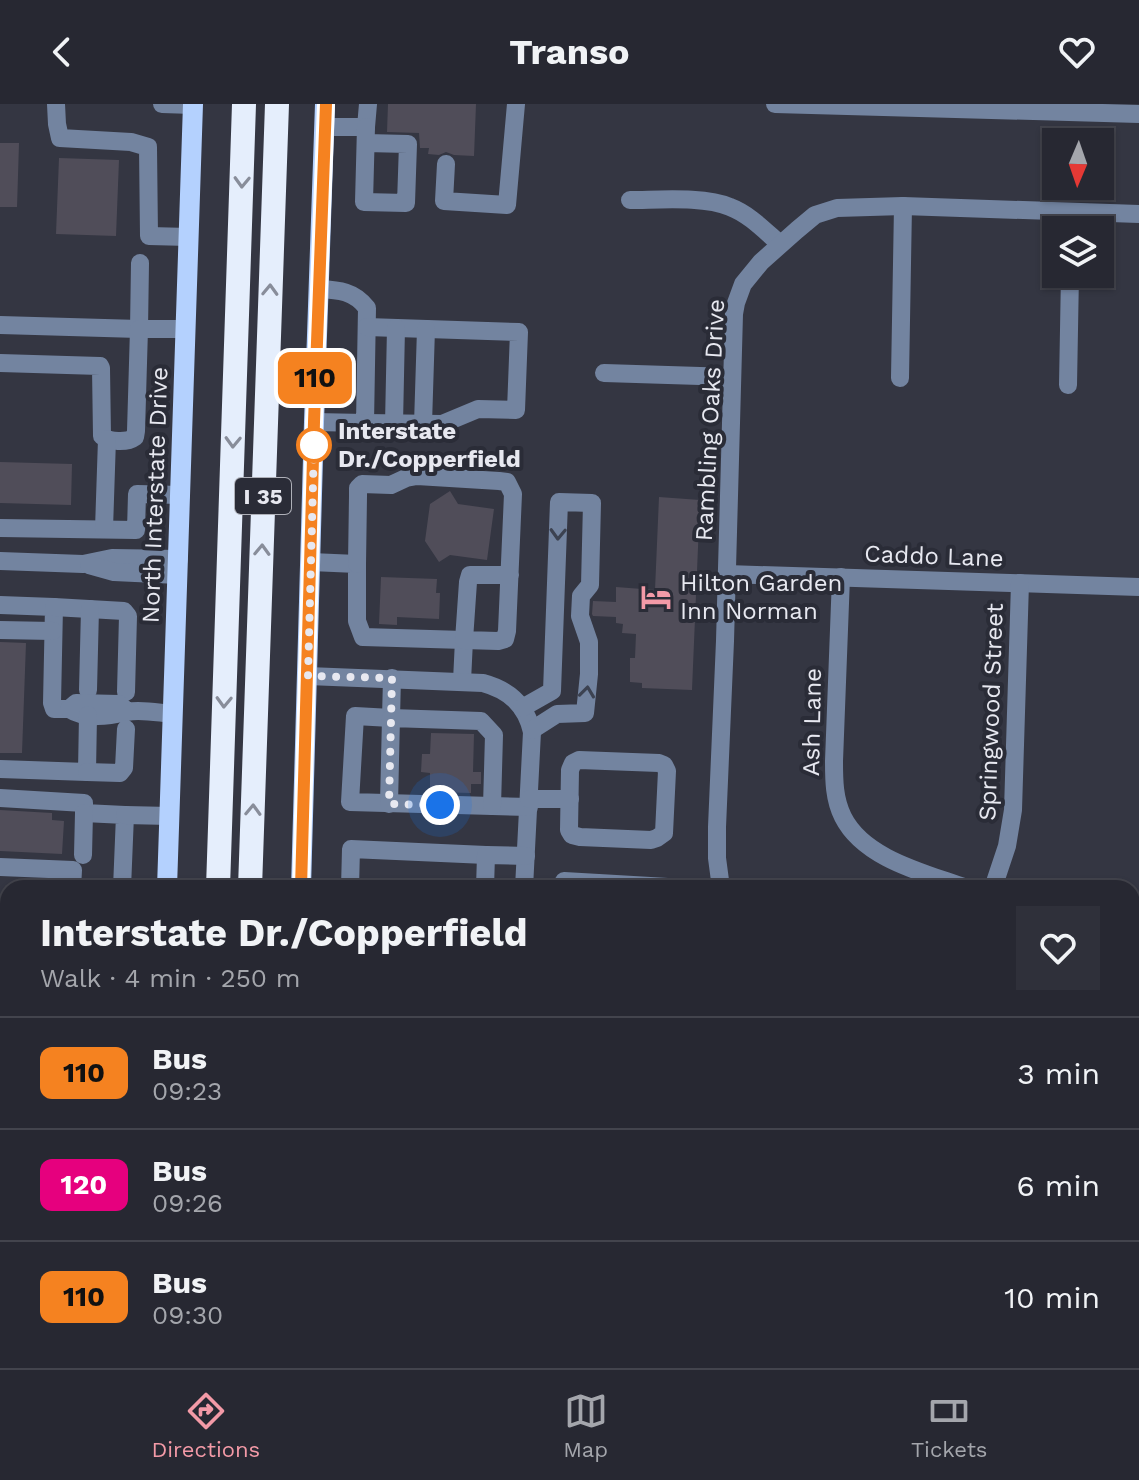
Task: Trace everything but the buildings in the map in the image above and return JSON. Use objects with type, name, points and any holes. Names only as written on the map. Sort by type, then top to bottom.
[{"type":"highway","name":"I 35","points":[[218,880],[244,104]]},
{"type":"highway","name":"I 35","points":[[250,880],[277,104]]},
{"type":"main road","points":[[301,880],[325,104]]},
{"type":"main road","name":"North Interstate Drive","points":[[167,880],[193,105]]},
{"type":"street","points":[[56,104],[60,138],[131,142],[148,147],[149,236],[189,237]]},
{"type":"street","points":[[162,104],[193,105]]},
{"type":"street","points":[[325,127],[366,135],[368,104]]},
{"type":"street","points":[[446,164],[444,201],[507,205],[516,104]]},
{"type":"street","points":[[775,104],[1011,107],[1139,114]]},
{"type":"street","points":[[630,200],[718,203],[741,212],[780,244]]},
{"type":"street","points":[[900,378],[903,206]]},
{"type":"street","name":"Rambling Oaks Drive","points":[[720,880],[717,827],[734,314],[738,295],[751,274],[780,244],[815,215],[837,208],[903,206],[1042,218]]},
{"type":"street","name":"Rambling Oaks Drive","points":[[1114,217],[1139,214]]},
{"type":"street","points":[[0,363],[100,366],[102,436],[131,441],[135,437],[140,263]]},
{"type":"street","points":[[1068,385],[1070,288]]},
{"type":"street","points":[[319,289],[348,292],[367,308],[365,423]]},
{"type":"street","points":[[0,325],[186,329]]},
{"type":"street","points":[[314,422],[442,424],[478,409],[516,410],[519,332],[367,327]]},
{"type":"street","points":[[394,424],[396,328]]},
{"type":"street","points":[[423,424],[426,329]]},
{"type":"street","points":[[604,373],[732,377]]},
{"type":"street","points":[[104,529],[107,439]]},
{"type":"street","points":[[417,476],[507,482],[513,494],[510,575],[505,639],[363,637],[357,621],[358,488],[362,484],[391,485],[417,476]]},
{"type":"street","points":[[0,528],[136,530],[137,494],[181,495]]},
{"type":"street","points":[[522,708],[552,691],[559,502],[592,503],[590,585],[581,596],[580,606],[580,616],[589,642],[585,713],[557,714],[532,730]]},
{"type":"street","points":[[59,563],[61,529]]},
{"type":"street","points":[[0,561],[83,564],[112,558],[179,567]]},
{"type":"street","points":[[311,562],[357,564]]},
{"type":"street","name":"Caddo Lane","points":[[727,574],[1139,587]]},
{"type":"street","points":[[462,681],[470,575],[510,575]]},
{"type":"street","name":"Ash Lane","points":[[841,577],[834,761],[837,799],[842,815],[867,846],[886,857],[945,880]]},
{"type":"street","name":"Springwood Street","points":[[996,880],[1007,846],[1013,810],[1020,583]]},
{"type":"street","points":[[0,605],[124,611],[128,616],[126,692]]},
{"type":"street","points":[[54,607],[54,709],[69,709],[78,715],[118,716],[127,720],[173,714]]},
{"type":"street","points":[[88,690],[90,609]]},
{"type":"street","points":[[0,630],[53,631]]},
{"type":"street","points":[[308,676],[462,681],[493,685],[515,699],[532,730],[524,880]]},
{"type":"street","points":[[389,804],[392,678]]},
{"type":"street","points":[[0,769],[120,773],[124,768],[127,720],[119,704],[76,703],[69,709]]},
{"type":"street","points":[[87,772],[88,715]]},
{"type":"street","points":[[492,806],[494,735],[481,721],[355,716],[350,802],[492,806],[570,799]]},
{"type":"street","points":[[579,760],[659,763],[667,771],[665,827],[664,833],[657,838],[572,835],[569,830],[570,799],[570,770],[573,763],[579,760]]},
{"type":"street","points":[[0,798],[84,803],[83,855]]},
{"type":"street","points":[[84,813],[170,816]]},
{"type":"street","points":[[122,880],[125,815]]},
{"type":"street","points":[[350,880],[351,849],[526,856]]},
{"type":"street","points":[[485,880],[486,855]]},
{"type":"street","points":[[0,867],[73,870],[72,880]]},
{"type":"street","points":[[912,880],[916,869]]},
{"type":"bus line","name":"110","points":[[301,880],[326,104]]},
{"type":"place","name":"Interstate Dr./Copperfield","points":[[314,445]]},
{"type":"place","name":"Hilton Garden Inn Norman","points":[[656,597]]},
{"type":"route","points":[[314,445],[308,676],[392,678],[389,804],[440,805]]}]
